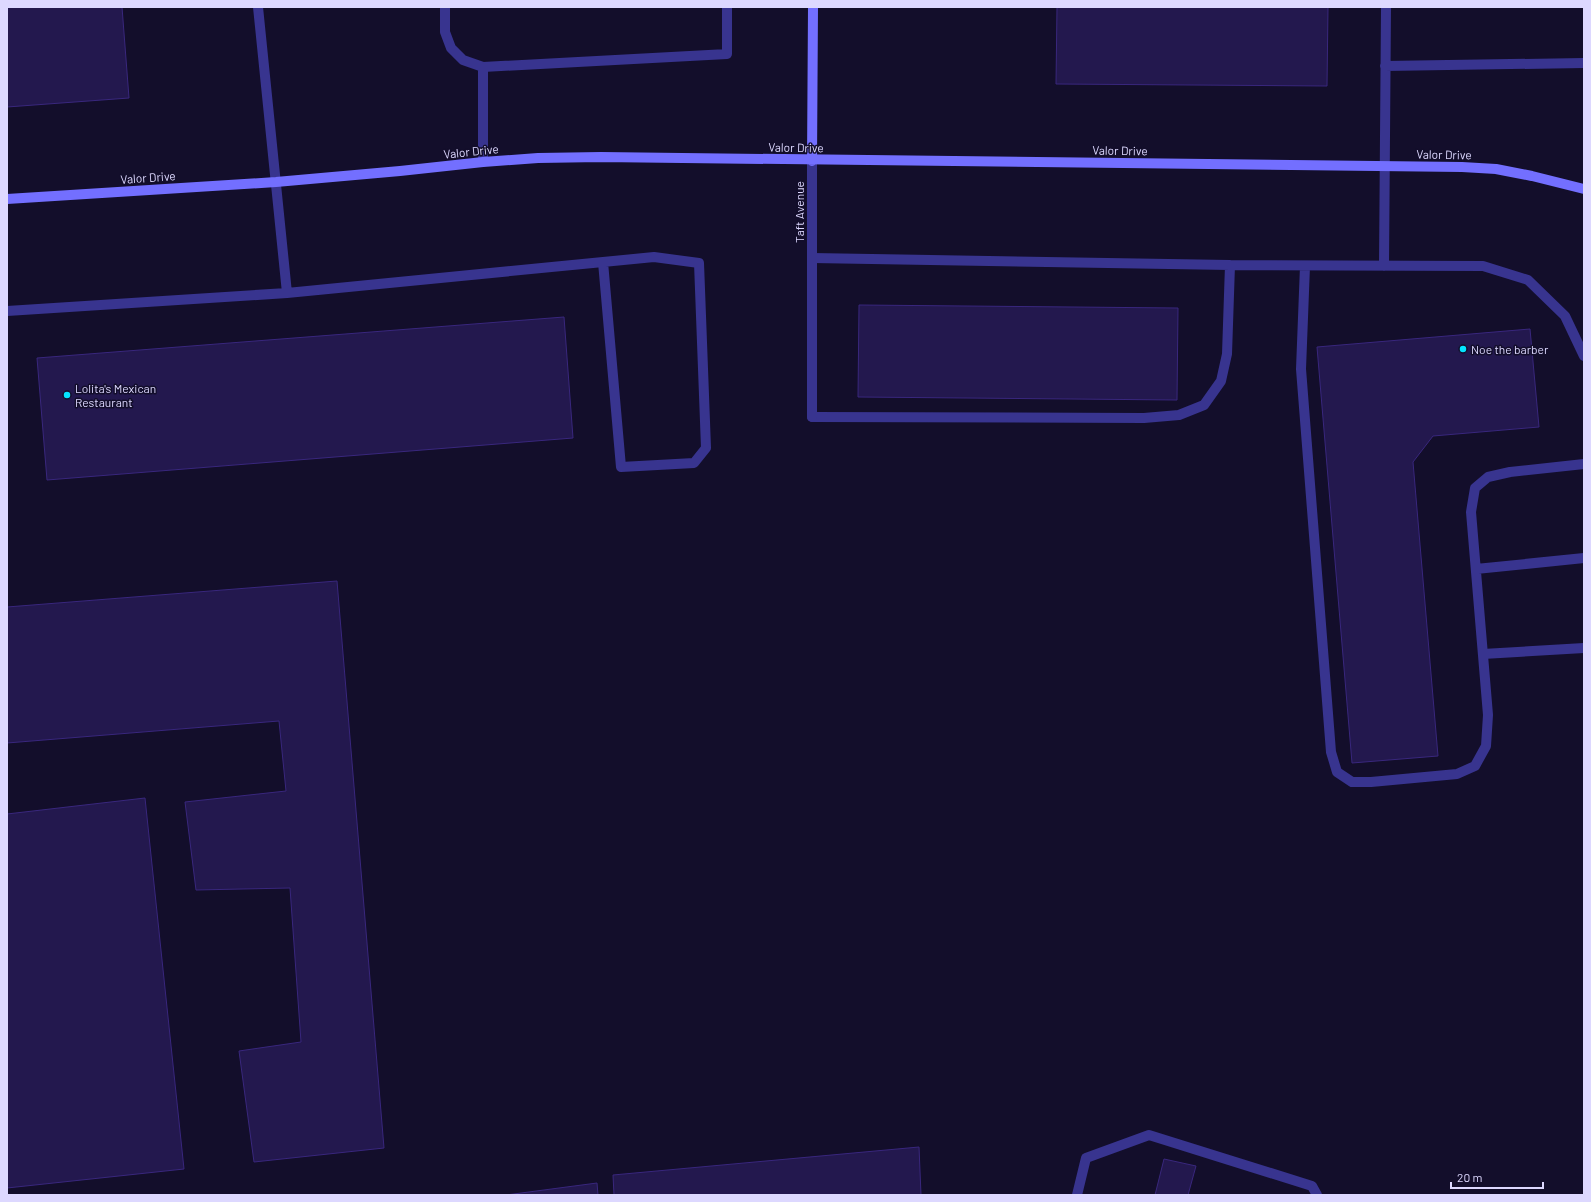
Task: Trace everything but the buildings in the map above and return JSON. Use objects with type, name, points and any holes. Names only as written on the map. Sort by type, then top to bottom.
[{"type":"street","points":[[258,7],[287,293]]},
{"type":"street","points":[[445,7],[445,32],[451,48],[463,60],[483,67],[727,54],[727,7]]},
{"type":"street","name":"Taft Avenue","points":[[813,7],[812,417],[1144,418],[1179,415],[1204,405],[1221,381],[1227,354],[1230,265]]},
{"type":"street","points":[[1384,266],[1386,7]]},
{"type":"street","points":[[1385,66],[1584,63]]},
{"type":"street","points":[[483,67],[483,162]]},
{"type":"street","name":"Valor Drive","points":[[7,199],[276,182],[538,158],[601,157],[812,161],[1462,167],[1496,170],[1532,176],[1584,190]]},
{"type":"street","points":[[7,311],[287,293],[654,257],[700,263],[706,448],[694,463],[621,467],[604,262]]},
{"type":"street","points":[[812,258],[1305,266],[1483,266],[1528,280],[1565,316],[1584,356]]},
{"type":"street","points":[[1305,266],[1301,369],[1331,752],[1337,772],[1352,782],[1371,782],[1457,774],[1475,766],[1486,746],[1488,716],[1471,512],[1475,488],[1488,477],[1510,472],[1584,464]]},
{"type":"street","points":[[1476,569],[1584,558]]},
{"type":"street","points":[[1483,654],[1584,648]]},
{"type":"street","points":[[1077,1195],[1086,1158],[1149,1134],[1312,1186],[1317,1195]]},
{"type":"place","name":"Noe the barber","points":[[1463,349]]},
{"type":"place","name":"Lolita's Mexican Restaurant","points":[[67,395]]}]
